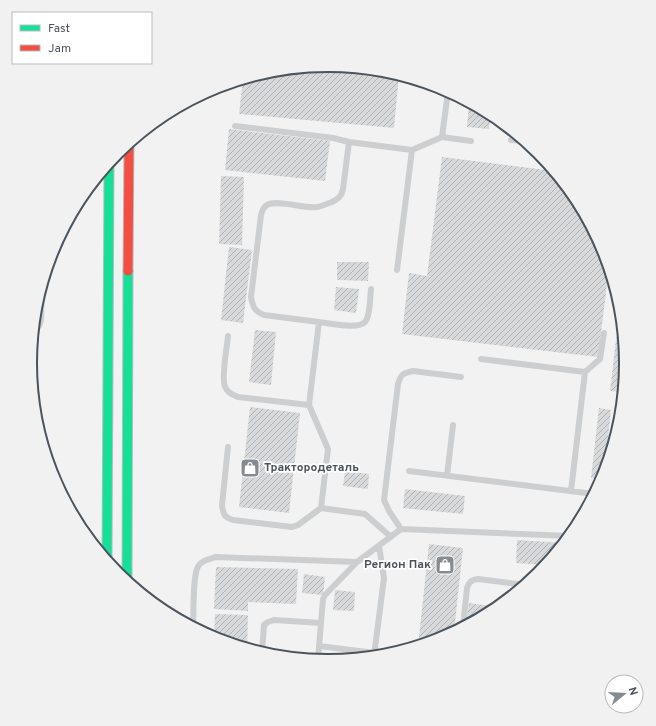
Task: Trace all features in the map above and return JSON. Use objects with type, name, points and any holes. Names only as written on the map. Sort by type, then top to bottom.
[{"type":"highway","points":[[127,574],[129,151]]},
{"type":"highway","points":[[107,553],[108,172]]},
{"type":"lane","points":[[442,137],[448,98]]},
{"type":"lane","points":[[235,126],[333,138],[349,142],[412,150],[442,137],[471,141]]},
{"type":"lane","points":[[349,142],[343,189],[340,198],[317,207],[275,203],[268,204],[263,208],[251,297],[252,306],[257,312],[264,315],[355,326],[362,325],[366,322],[368,317],[371,289]]},
{"type":"lane","points":[[397,270],[412,150]]},
{"type":"lane","points":[[39,327],[41,315]]},
{"type":"lane","points":[[228,447],[222,505],[226,518],[292,527],[303,522],[321,508],[328,448],[309,405],[319,322]]},
{"type":"lane","points":[[571,491],[585,372],[600,359],[604,334]]},
{"type":"lane","points":[[228,336],[224,378],[225,387],[230,394],[238,397],[309,405]]},
{"type":"lane","points":[[481,360],[585,372]]},
{"type":"lane","points":[[400,529],[388,511],[384,500],[400,376],[413,371],[461,377]]},
{"type":"lane","points":[[447,476],[453,425]]},
{"type":"lane","points":[[409,472],[588,493]]},
{"type":"lane","points":[[321,508],[365,514],[391,537]]},
{"type":"lane","points":[[318,653],[323,599],[325,595],[357,562],[400,529],[562,536]]},
{"type":"lane","points":[[376,650],[384,578],[378,546]]},
{"type":"lane","points":[[193,621],[195,578],[198,566],[204,560],[216,557],[357,562]]},
{"type":"lane","points":[[464,620],[469,582],[478,579],[517,584]]},
{"type":"lane","points":[[262,646],[264,625],[268,622],[274,620],[321,623]]},
{"type":"lane","points":[[319,646],[359,652]]},
{"type":"building","points":[[328,72],[366,74],[398,81],[394,128],[239,114],[242,85],[290,74]]},
{"type":"building","points":[[469,108],[490,121],[489,129],[467,127]]},
{"type":"building","points":[[229,129],[330,141],[325,181],[225,170]]},
{"type":"building","points":[[442,157],[546,170],[570,201],[580,218],[589,234],[604,269],[607,282],[598,357],[402,334],[409,273],[427,276]]},
{"type":"building","points":[[221,176],[244,177],[242,245],[219,244]]},
{"type":"building","points":[[229,247],[252,250],[243,323],[221,320]]},
{"type":"building","points":[[337,262],[369,262],[368,281],[337,280]]},
{"type":"building","points":[[336,287],[359,289],[356,313],[334,310]]},
{"type":"building","points":[[617,329],[619,363],[617,392],[610,391]]},
{"type":"building","points":[[255,330],[276,332],[271,385],[249,382]]},
{"type":"building","points":[[250,407],[300,413],[289,513],[239,507]]},
{"type":"building","points":[[599,408],[611,410],[607,445],[604,457],[595,478],[591,478]]},
{"type":"building","points":[[345,471],[369,474],[368,489],[343,486]]},
{"type":"building","points":[[405,489],[465,496],[463,514],[403,508]]},
{"type":"building","points":[[517,540],[557,543],[538,564],[516,563]]},
{"type":"building","points":[[429,544],[463,548],[455,625],[419,640]]},
{"type":"building","points":[[216,567],[298,569],[296,604],[248,602],[248,611],[214,609]]},
{"type":"building","points":[[304,574],[325,577],[323,595],[302,593]]},
{"type":"building","points":[[335,590],[355,592],[354,611],[333,610]]},
{"type":"building","points":[[469,603],[489,606],[473,615],[467,618]]},
{"type":"building","points":[[215,614],[248,615],[247,642],[214,631]]},
{"type":"traffic: fast","points":[[107,553],[109,171]]},
{"type":"traffic: fast","points":[[127,574],[128,271]]},
{"type":"traffic: jam","points":[[128,271],[129,151]]},
{"type":"place","name":"Трактородеталь","points":[[250,468]]},
{"type":"place","name":"Регион Пак","points":[[445,565]]}]
